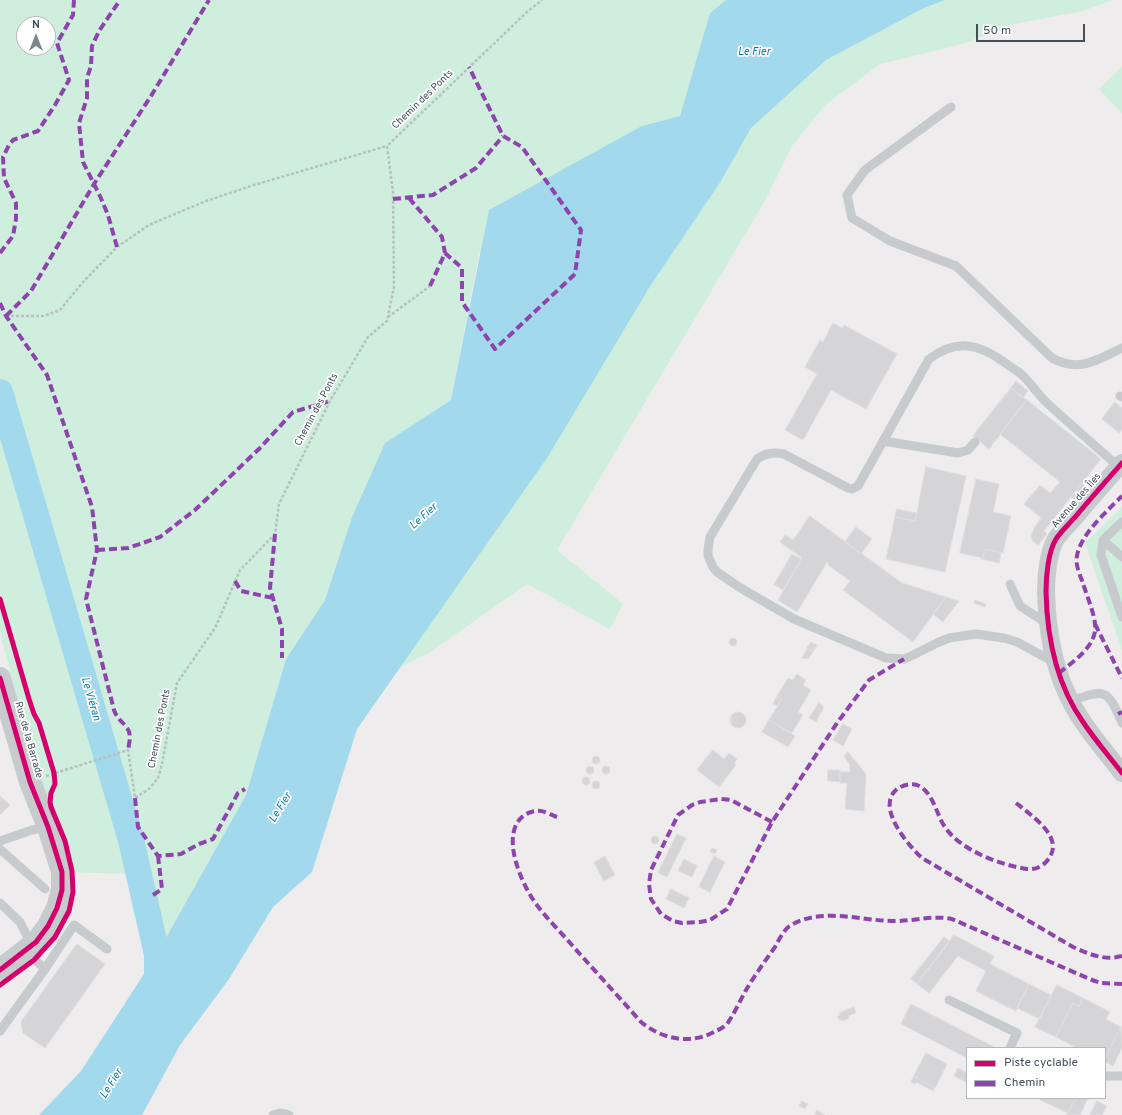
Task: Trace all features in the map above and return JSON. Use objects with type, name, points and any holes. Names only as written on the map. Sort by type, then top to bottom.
[{"type":"street","name":"Avenue des Îles","points":[[1120,465],[1056,539],[1050,556],[1046,584],[1048,624],[1056,663],[1063,685],[1070,701],[1083,722],[1122,773]]},
{"type":"street","name":"Rue de la Barrade","points":[[0,678],[30,782],[48,827],[62,872],[62,890],[57,908],[48,926],[36,942],[0,970]]},
{"type":"lane","points":[[951,108],[865,170],[847,195],[852,218],[890,241],[956,266],[1058,362],[1072,365],[1087,364],[1122,348]]},
{"type":"lane","points":[[1056,663],[1017,642],[997,636],[976,634],[949,638],[937,642],[904,659],[886,658],[794,619],[739,587],[717,572],[708,556],[710,537],[757,460],[772,452],[784,454],[844,487],[852,489],[860,484],[928,359],[946,349],[965,346],[983,349],[991,353],[1021,374],[1044,400],[1120,465]]},
{"type":"lane","points":[[883,442],[958,453],[968,450],[975,442]]},
{"type":"lane","points":[[1122,522],[1103,540],[1101,556],[1122,617]]},
{"type":"lane","points":[[1103,540],[1122,557]]},
{"type":"lane","points":[[1010,584],[1020,606],[1048,624]]},
{"type":"lane","points":[[1070,701],[1093,693],[1104,694],[1114,703],[1122,723]]},
{"type":"lane","points":[[0,841],[32,830],[48,827]]},
{"type":"lane","points":[[0,850],[45,890]]},
{"type":"lane","points":[[0,903],[20,922],[28,948],[45,968]]},
{"type":"lane","points":[[0,1031],[74,926],[107,949]]},
{"type":"lane","points":[[949,1000],[1017,1033],[1010,1047]]},
{"type":"lane","points":[[1106,1076],[1122,1076]]},
{"type":"lane","points":[[273,1115],[280,1113],[289,1115]]},
{"type":"path","points":[[6,316],[44,316],[60,310],[83,282],[117,248],[149,225],[206,201],[254,184],[387,146],[393,192],[394,287],[388,317]]},
{"type":"path","points":[[388,317],[430,286]]},
{"type":"green space","points":[[0,0],[726,0],[710,13],[680,116],[642,126],[479,254],[451,400],[385,443],[352,517],[325,600],[286,659],[246,795],[159,951],[137,874],[62,872],[0,633]]},
{"type":"green space","points":[[945,0],[1112,0],[1083,11],[1009,25],[963,44],[880,64],[825,105],[792,146],[766,199],[557,550],[623,604],[610,629],[527,584],[430,652],[400,667],[439,611],[649,288],[721,181],[751,128],[826,60],[924,8]]},
{"type":"green space","points":[[1122,67],[1122,113],[1099,89]]},
{"type":"green space","points":[[1122,507],[1122,650],[1085,543]]},
{"type":"water","name":"Le Fier","points":[[726,0],[945,0],[924,8],[826,60],[751,128],[721,181],[649,288],[547,458],[357,729],[312,872],[273,907],[229,979],[180,1045],[142,1115],[39,1115],[81,1071],[157,954],[246,795],[286,659],[325,600],[352,517],[385,443],[451,400],[489,210],[642,126],[680,116],[710,13]]},
{"type":"building","points":[[833,323],[842,328],[844,325],[897,354],[866,409],[831,390],[803,440],[785,430],[817,374],[805,367],[820,340],[823,342]]},
{"type":"building","points":[[1016,381],[1028,391],[1023,398],[1011,388]]},
{"type":"building","points":[[1011,388],[1027,400],[989,449],[973,436]]},
{"type":"building","points":[[1027,400],[1101,459],[1044,531],[1047,534],[1038,545],[1033,541],[1031,536],[1035,526],[1041,518],[1024,504],[1040,485],[1050,493],[1060,482],[1000,434]]},
{"type":"building","points":[[1115,402],[1122,408],[1122,429],[1119,433],[1102,419]]},
{"type":"building","points":[[926,467],[966,476],[945,572],[886,559],[895,517],[915,521]]},
{"type":"building","points":[[976,479],[999,484],[993,512],[1011,516],[1003,553],[985,549],[983,558],[960,553]]},
{"type":"building","points":[[1082,483],[1089,489],[1078,502],[1071,497]]},
{"type":"building","points":[[897,509],[917,513],[915,521],[895,517]]},
{"type":"building","points":[[810,516],[902,583],[946,597],[913,642],[843,590],[850,581],[828,565],[829,563],[827,562],[797,612],[778,600],[802,558],[780,542],[785,535],[793,540]]},
{"type":"building","points":[[856,527],[872,539],[861,554],[845,542]]},
{"type":"building","points":[[985,549],[1001,553],[999,563],[981,559],[981,557],[983,558]]},
{"type":"building","points":[[792,554],[801,559],[783,590],[774,585]]},
{"type":"building","points":[[946,597],[959,601],[943,622],[933,614]]},
{"type":"building","points":[[975,600],[986,604],[985,607],[974,603]]},
{"type":"building","points":[[731,638],[735,638],[737,642],[735,646],[731,646],[729,644],[729,640]]},
{"type":"building","points":[[811,642],[817,645],[813,652],[807,648]]},
{"type":"building","points":[[808,648],[813,652],[808,659],[802,658]]},
{"type":"building","points":[[797,674],[806,680],[803,685],[811,690],[798,712],[803,715],[792,733],[769,720],[782,699],[777,696],[788,678],[793,680]]},
{"type":"building","points":[[777,696],[782,699],[777,706],[773,704]]},
{"type":"building","points":[[819,703],[824,707],[816,722],[809,718]]},
{"type":"building","points":[[738,712],[744,714],[746,720],[744,726],[738,728],[732,726],[730,720],[732,714]]},
{"type":"building","points":[[769,720],[795,736],[788,747],[762,732]]},
{"type":"building","points":[[843,724],[852,729],[843,746],[833,740]]},
{"type":"building","points":[[713,750],[724,759],[729,753],[737,759],[734,764],[736,765],[719,787],[697,770]]},
{"type":"building","points":[[848,752],[866,774],[864,811],[845,809],[847,783],[840,783],[840,772],[850,772],[850,765],[844,756]]},
{"type":"building","points":[[596,756],[599,757],[599,763],[596,764],[593,763],[592,760],[593,757]]},
{"type":"building","points":[[590,766],[593,767],[593,773],[590,774],[587,773],[586,770],[587,767]]},
{"type":"building","points":[[606,766],[609,767],[609,773],[606,774],[603,773],[602,770],[603,767]]},
{"type":"building","points":[[828,770],[840,770],[840,782],[828,781]]},
{"type":"building","points":[[584,777],[588,777],[590,781],[588,785],[584,785],[582,783],[582,779]]},
{"type":"building","points":[[594,781],[598,781],[600,785],[598,789],[594,789],[592,787],[592,783]]},
{"type":"building","points":[[0,796],[10,805],[0,815]]},
{"type":"building","points":[[677,834],[686,838],[667,877],[658,873]]},
{"type":"building","points":[[655,836],[658,837],[658,843],[655,844],[652,843],[651,840],[652,837]]},
{"type":"building","points":[[712,848],[717,850],[715,854],[710,852]]},
{"type":"building","points":[[605,856],[615,875],[604,881],[594,863]]},
{"type":"building","points":[[714,856],[725,862],[710,892],[699,887]]},
{"type":"building","points":[[684,859],[697,866],[692,877],[678,871]]},
{"type":"building","points":[[671,889],[689,898],[684,908],[666,899]]},
{"type":"building","points":[[954,935],[994,956],[990,964],[1029,984],[1016,1011],[976,991],[986,971],[958,956],[929,993],[917,984]]},
{"type":"building","points":[[944,937],[950,941],[917,984],[911,979]]},
{"type":"building","points":[[77,944],[105,964],[45,1048],[23,1033],[21,1022]]},
{"type":"building","points":[[1029,984],[1051,995],[1040,1019],[1017,1008]]},
{"type":"building","points":[[1057,985],[1083,998],[1079,1006],[1073,1003],[1056,1037],[1035,1027]]},
{"type":"building","points":[[1083,998],[1110,1012],[1106,1019],[1121,1027],[1106,1057],[1106,1047],[1075,1047],[1056,1037],[1073,1003],[1079,1006]]},
{"type":"building","points":[[911,1004],[994,1047],[966,1047],[966,1057],[901,1024]]},
{"type":"building","points":[[854,1007],[856,1013],[848,1016],[849,1018],[842,1021],[839,1020],[837,1016],[840,1015],[839,1013]]},
{"type":"building","points":[[1121,1027],[1122,1048],[1113,1066],[1106,1062],[1106,1057]]},
{"type":"building","points":[[926,1053],[947,1064],[935,1088],[914,1076]]},
{"type":"building","points":[[958,1068],[966,1072],[966,1082],[954,1076]]},
{"type":"building","points":[[914,1076],[935,1088],[933,1091],[916,1082],[915,1084],[911,1082]]},
{"type":"building","points":[[1040,1099],[1075,1099],[1068,1113]]},
{"type":"building","points":[[1075,1099],[1088,1099],[1080,1115],[1067,1115]]},
{"type":"building","points":[[802,1101],[808,1104],[805,1109],[799,1106]]},
{"type":"building","points":[[1097,1101],[1107,1106],[1102,1115],[1090,1115]]},
{"type":"building","points":[[817,1110],[825,1115],[815,1115]]},
{"type":"waterway","name":"Le Viéran","points":[[0,392],[131,840],[157,954],[157,989]]},
{"type":"marked path","points":[[0,253],[13,236],[16,219],[16,203],[4,178],[3,157],[13,140],[38,131],[69,80],[57,43],[73,15],[74,0]]},
{"type":"marked path","points":[[117,247],[108,215],[83,162],[79,123],[87,98],[87,78],[91,66],[92,46],[99,31],[120,0]]},
{"type":"marked path","points":[[6,316],[31,291],[94,184],[151,96],[209,0]]},
{"type":"marked path","points":[[430,286],[445,253],[462,268],[462,302],[495,349],[575,274],[581,230],[522,147],[503,136],[469,67]]},
{"type":"marked path","points":[[393,199],[433,195],[476,168],[503,136]]},
{"type":"marked path","points":[[409,198],[442,237],[445,253]]},
{"type":"marked path","points":[[0,303],[6,316],[47,375],[92,507],[97,550],[86,599],[114,710],[129,730],[130,739],[128,750]]},
{"type":"marked path","points":[[97,550],[128,548],[160,537],[195,510],[260,448],[293,412],[330,401]]},
{"type":"marked path","points":[[1059,673],[1084,652],[1093,639],[1095,632],[1093,614],[1077,566],[1079,548],[1095,524],[1122,496]]},
{"type":"marked path","points":[[275,534],[270,588],[282,629],[282,658]]},
{"type":"marked path","points":[[235,581],[241,591],[273,598]]},
{"type":"marked path","points":[[1095,624],[1122,678]]},
{"type":"marked path","points":[[772,822],[731,800],[721,799],[700,802],[692,805],[678,815],[651,870],[649,884],[651,899],[661,914],[673,921],[682,923],[700,922],[710,920],[727,909],[772,822],[837,723],[869,680],[904,659]]},
{"type":"marked path","points":[[1118,714],[1122,712]]},
{"type":"marked path","points":[[1016,803],[1038,821],[1045,829],[1053,845],[1052,853],[1046,862],[1035,869],[1016,867],[993,860],[960,843],[945,827],[931,798],[923,788],[917,785],[912,784],[902,786],[897,789],[891,797],[890,806],[896,825],[902,835],[922,858],[1073,947],[1103,957],[1109,958],[1122,956]]},
{"type":"marked path","points":[[135,798],[138,827],[158,856],[181,854],[199,844],[213,839],[238,793],[245,789]]},
{"type":"marked path","points":[[557,817],[542,811],[528,813],[521,818],[516,826],[513,836],[513,847],[518,869],[527,890],[546,916],[641,1022],[658,1033],[667,1036],[685,1039],[695,1038],[705,1036],[727,1024],[749,984],[786,929],[791,925],[816,917],[842,916],[895,921],[931,918],[952,919],[1092,980],[1101,983],[1122,984]]},
{"type":"marked path","points":[[153,895],[162,889],[158,856]]},
{"type":"cycle path","points":[[1122,463],[1063,530],[1053,544],[1049,558],[1046,592],[1051,643],[1066,692],[1074,708],[1088,729],[1122,773]]},
{"type":"cycle path","points":[[0,599],[29,699],[39,723],[54,773],[55,784],[51,793],[50,802],[65,841],[72,871],[73,892],[69,911],[55,937],[34,960],[0,985]]},
{"type":"cycle path","points":[[0,678],[30,782],[48,827],[62,872],[62,890],[57,908],[48,926],[36,942],[0,970]]}]
